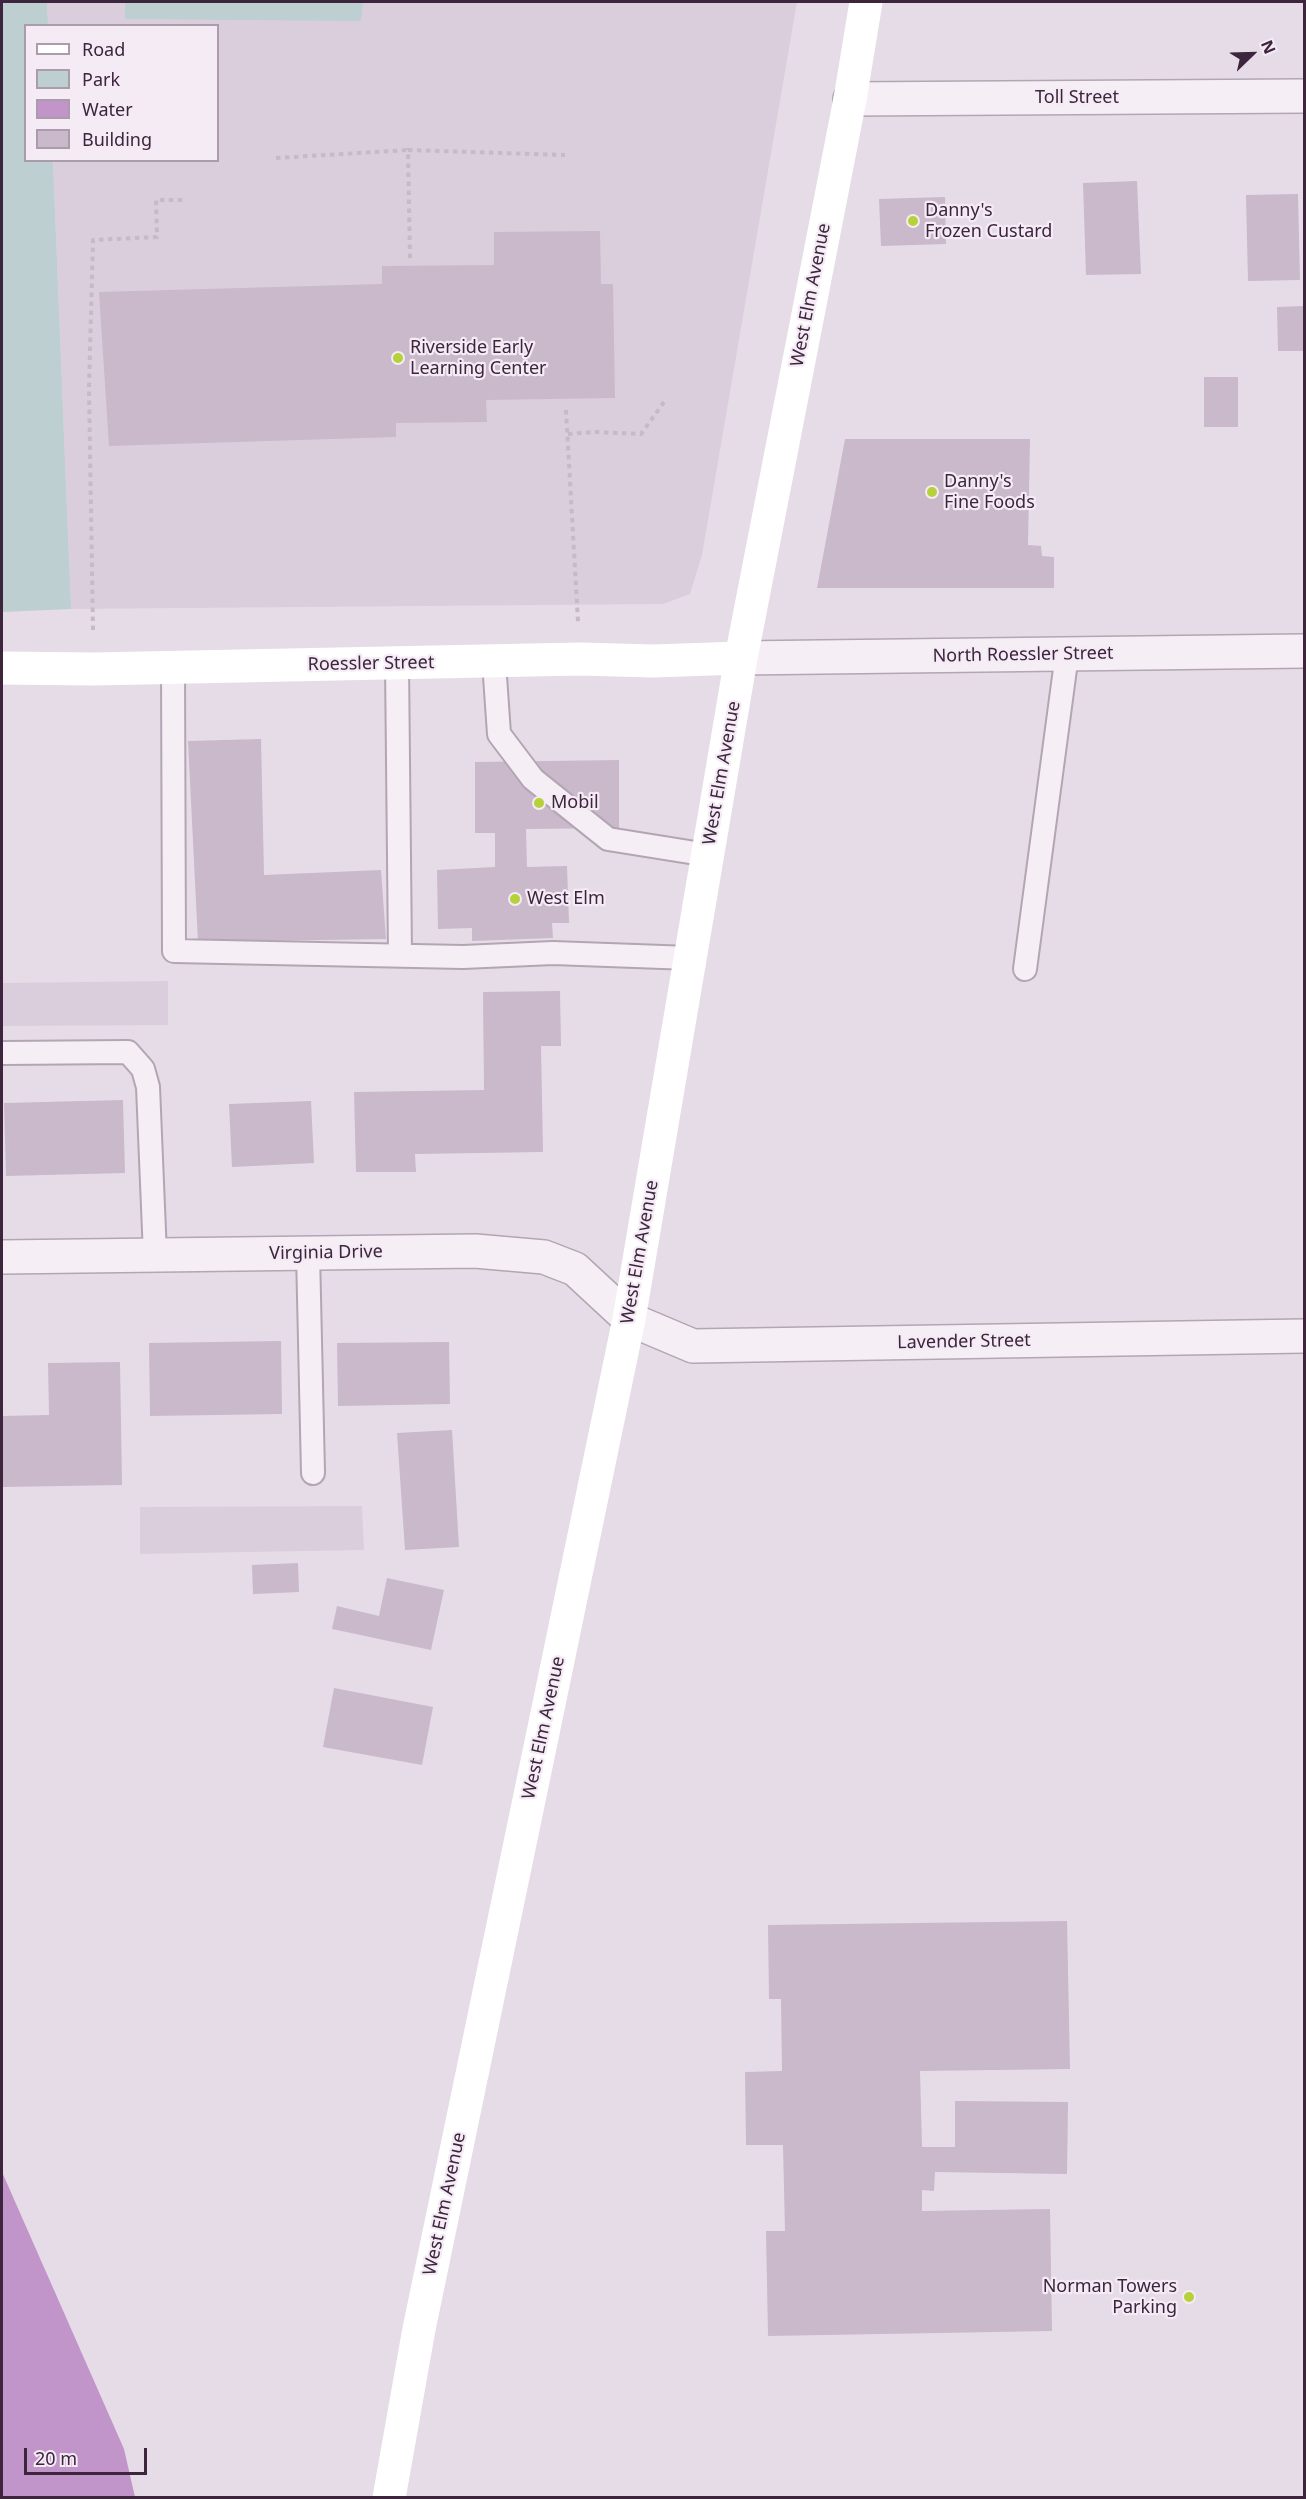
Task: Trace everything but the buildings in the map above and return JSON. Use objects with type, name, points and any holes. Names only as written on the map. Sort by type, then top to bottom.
[{"type":"street","name":"West Elm Avenue","points":[[389,2498],[417,2339],[629,1319],[741,658],[850,99],[866,2]]},
{"type":"street","name":"Toll Street","points":[[850,99],[1305,96]]},
{"type":"street","name":"North Roessler Street","points":[[741,658],[1305,651]]},
{"type":"street","name":"Roessler Street","points":[[2,668],[94,669],[494,662],[579,658],[653,661],[741,658]]},
{"type":"street","name":"Virginia Drive","points":[[2,1257],[475,1251],[544,1257],[575,1269],[629,1319]]},
{"type":"street","name":"Lavender Street","points":[[629,1319],[693,1346],[1305,1336]]},
{"type":"lane","points":[[1025,969],[1066,654]]},
{"type":"lane","points":[[494,662],[499,734],[533,779],[608,840],[708,855]]},
{"type":"lane","points":[[397,663],[400,956]]},
{"type":"lane","points":[[173,667],[174,951],[463,957],[553,953],[690,958]]},
{"type":"lane","points":[[2,1053],[128,1052],[143,1069],[148,1088],[155,1255]]},
{"type":"lane","points":[[308,1253],[313,1473]]},
{"type":"path","points":[[276,158],[408,150],[566,155]]},
{"type":"path","points":[[408,150],[410,258]]},
{"type":"path","points":[[94,669],[89,412],[93,240],[157,237],[156,200],[187,200]]},
{"type":"path","points":[[567,434],[595,432],[641,434],[664,402]]},
{"type":"path","points":[[566,410],[579,658]]},
{"type":"shaded area","name":"Riverside Early Learning Center","points":[[47,2],[797,2],[702,555],[690,594],[663,604],[71,609],[53,162],[219,162],[219,24],[48,24]]},
{"type":"shaded area","points":[[168,981],[168,1025],[2,1026],[2,983]]},
{"type":"shaded area","points":[[362,1506],[364,1550],[140,1554],[140,1507]]},
{"type":"green space","points":[[2,2],[47,2],[48,24],[24,24],[24,162],[53,162],[71,609],[2,612]]},
{"type":"green space","points":[[125,2],[363,2],[361,21],[125,19]]},
{"type":"water","points":[[2,2172],[124,2449],[135,2497],[2,2497]]},
{"type":"place","name":"Danny's Frozen Custard","points":[[913,221]]},
{"type":"place","name":"Riverside Early Learning Center","points":[[398,358]]},
{"type":"place","name":"Danny's Fine Foods","points":[[932,492]]},
{"type":"place","name":"Mobil","points":[[539,803]]},
{"type":"place","name":"West Elm","points":[[515,899]]},
{"type":"place","name":"Norman Towers Parking","points":[[1189,2297]]}]
